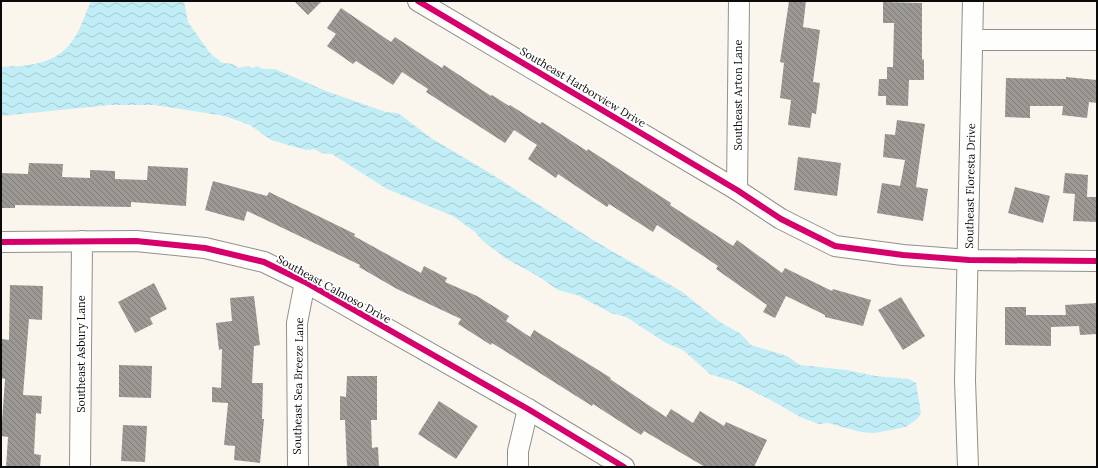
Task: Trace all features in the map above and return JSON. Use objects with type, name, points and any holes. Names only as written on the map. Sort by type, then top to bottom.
[{"type":"street","name":"Southeast Harborview Drive","points":[[418,1],[737,190],[781,219],[836,246],[903,255],[969,260],[1097,261]]},
{"type":"street","name":"Southeast Arton Lane","points":[[737,190],[739,1]]},
{"type":"street","name":"Southeast Floresta Drive","points":[[968,467],[965,380],[969,260],[973,1]]},
{"type":"street","points":[[973,40],[1097,40]]},
{"type":"street","name":"Southeast Asbury Lane","points":[[80,467],[82,241]]},
{"type":"street","name":"Southeast Calmoso Drive","points":[[1,242],[136,241],[205,248],[264,262],[305,282],[528,409],[624,467]]},
{"type":"street","name":"Southeast Sea Breeze Lane","points":[[298,467],[297,323],[305,282]]},
{"type":"street","points":[[518,467],[518,451],[528,409]]},
{"type":"water","points":[[91,1],[184,1],[188,22],[210,53],[222,63],[233,64],[238,68],[248,66],[252,68],[258,66],[262,69],[275,69],[326,91],[386,112],[398,113],[431,138],[490,173],[593,240],[681,291],[720,322],[741,334],[751,345],[787,356],[800,365],[847,370],[875,376],[909,379],[916,383],[921,413],[917,419],[906,427],[875,433],[861,432],[828,423],[819,424],[800,417],[735,382],[710,374],[683,350],[666,343],[626,317],[611,313],[577,295],[558,290],[538,276],[505,258],[482,240],[475,232],[453,216],[387,189],[332,154],[321,153],[315,149],[306,150],[271,140],[250,125],[225,116],[155,105],[109,105],[1,116],[1,67],[31,65],[58,55],[76,36]]},
{"type":"building","points":[[294,1],[322,1],[308,15]]},
{"type":"building","points":[[789,1],[806,1],[803,27],[820,30],[813,82],[820,83],[816,114],[812,113],[810,128],[788,125],[791,100],[780,98],[784,63],[780,62]]},
{"type":"building","points":[[883,2],[922,3],[922,59],[924,60],[924,80],[909,80],[908,106],[886,105],[886,96],[878,96],[879,79],[887,79],[887,67],[893,67],[894,23],[883,23]]},
{"type":"building","points":[[341,8],[391,42],[395,37],[442,68],[444,65],[491,96],[492,95],[509,106],[510,105],[540,124],[542,122],[587,151],[588,149],[671,203],[670,205],[733,246],[737,240],[782,273],[785,268],[832,291],[833,289],[871,300],[863,326],[825,317],[825,315],[786,296],[775,318],[763,312],[767,305],[716,269],[718,266],[657,225],[653,232],[609,204],[607,207],[558,174],[556,178],[528,159],[537,145],[514,130],[505,143],[426,92],[428,89],[402,72],[393,85],[356,61],[353,64],[327,46],[336,34],[327,28]]},
{"type":"building","points":[[1066,77],[1097,80],[1097,103],[1089,102],[1087,118],[1062,115],[1063,106],[1030,106],[1030,118],[1005,117],[1006,78],[1066,79]]},
{"type":"building","points":[[897,120],[925,124],[916,187],[928,189],[923,221],[877,213],[882,183],[900,186],[905,160],[883,157],[885,134],[895,135]]},
{"type":"building","points":[[798,157],[841,163],[837,196],[794,190]]},
{"type":"building","points":[[29,163],[63,164],[62,177],[90,178],[90,170],[115,171],[115,179],[147,180],[148,166],[188,168],[186,206],[131,202],[131,207],[15,205],[15,208],[1,208],[1,173],[28,174]]},
{"type":"building","points":[[1065,173],[1088,175],[1087,197],[1097,197],[1097,222],[1073,221],[1075,194],[1063,193]]},
{"type":"building","points":[[213,181],[267,196],[269,192],[355,234],[354,236],[421,273],[424,266],[447,278],[445,282],[477,296],[509,316],[506,321],[530,337],[534,330],[611,378],[610,379],[666,417],[671,409],[693,423],[700,411],[724,426],[726,422],[767,440],[754,467],[705,467],[644,431],[641,435],[593,404],[592,406],[492,343],[491,345],[458,324],[461,319],[397,289],[359,267],[360,265],[247,211],[244,221],[205,210]]},
{"type":"building","points":[[1015,187],[1050,196],[1043,223],[1008,213]]},
{"type":"building","points":[[154,283],[167,309],[150,318],[153,324],[135,333],[118,302]]},
{"type":"building","points":[[10,285],[43,286],[42,320],[29,319],[23,395],[42,396],[41,414],[36,413],[34,454],[41,455],[40,467],[6,467],[8,437],[1,436],[5,379],[1,378],[1,351],[2,339],[9,340]]},
{"type":"building","points":[[254,296],[260,345],[254,346],[252,383],[263,383],[262,419],[264,419],[260,463],[234,460],[235,446],[224,445],[228,403],[212,402],[212,387],[221,388],[222,349],[219,350],[216,323],[232,321],[230,298]]},
{"type":"building","points":[[901,297],[925,336],[903,350],[878,310]]},
{"type":"building","points":[[1097,303],[1097,334],[1080,335],[1079,326],[1051,327],[1051,346],[1005,345],[1005,307],[1026,307],[1026,315],[1066,315],[1065,305]]},
{"type":"building","points":[[119,365],[152,366],[151,398],[119,397]]},
{"type":"building","points":[[347,376],[377,376],[377,420],[371,420],[372,448],[378,447],[379,467],[347,467],[345,420],[340,420],[340,396],[346,397]]},
{"type":"building","points":[[439,401],[478,426],[456,459],[418,434]]},
{"type":"building","points":[[123,425],[147,426],[145,462],[121,461]]},
{"type":"cycle path","points":[[418,1],[737,190],[781,219],[835,246],[903,255],[969,260],[1097,261]]},
{"type":"cycle path","points":[[1,242],[136,241],[205,248],[264,262],[305,282],[528,409],[624,467]]}]
